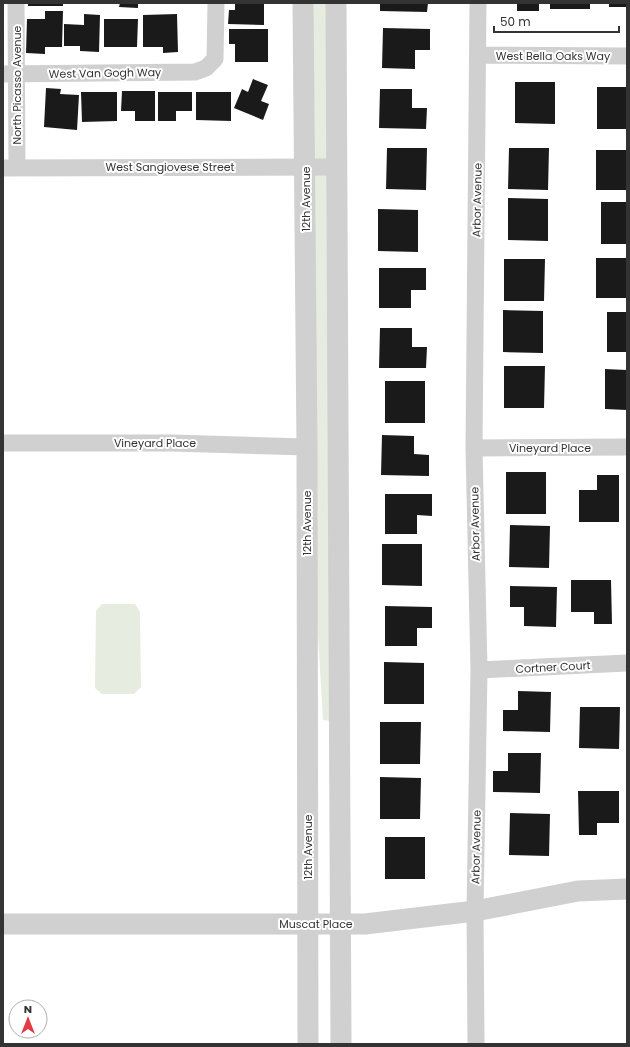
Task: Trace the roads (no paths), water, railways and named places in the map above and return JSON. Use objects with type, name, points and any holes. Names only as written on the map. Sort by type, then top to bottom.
[{"type":"street","name":"North Picasso Avenue","points":[[10,168],[10,74],[16,3]]},
{"type":"street","name":"West Van Gogh Way","points":[[10,74],[195,72],[206,68],[215,59],[216,3]]},
{"type":"street","name":"12th Avenue","points":[[303,3],[306,167],[308,1044]]},
{"type":"street","points":[[336,3],[341,1044]]},
{"type":"street","name":"Arbor Avenue","points":[[476,1044],[475,911],[479,670],[474,448],[478,3]]},
{"type":"street","name":"West Bella Oaks Way","points":[[478,55],[627,56]]},
{"type":"street","name":"West Sangiovese Street","points":[[10,168],[337,167]]},
{"type":"street","name":"Vineyard Place","points":[[3,444],[172,443],[307,447]]},
{"type":"street","name":"Vineyard Place","points":[[474,448],[627,447]]},
{"type":"street","name":"Cortner Court","points":[[479,670],[627,663]]},
{"type":"street","name":"Muscat Place","points":[[3,924],[365,924],[475,911],[578,891],[627,889]]}]
